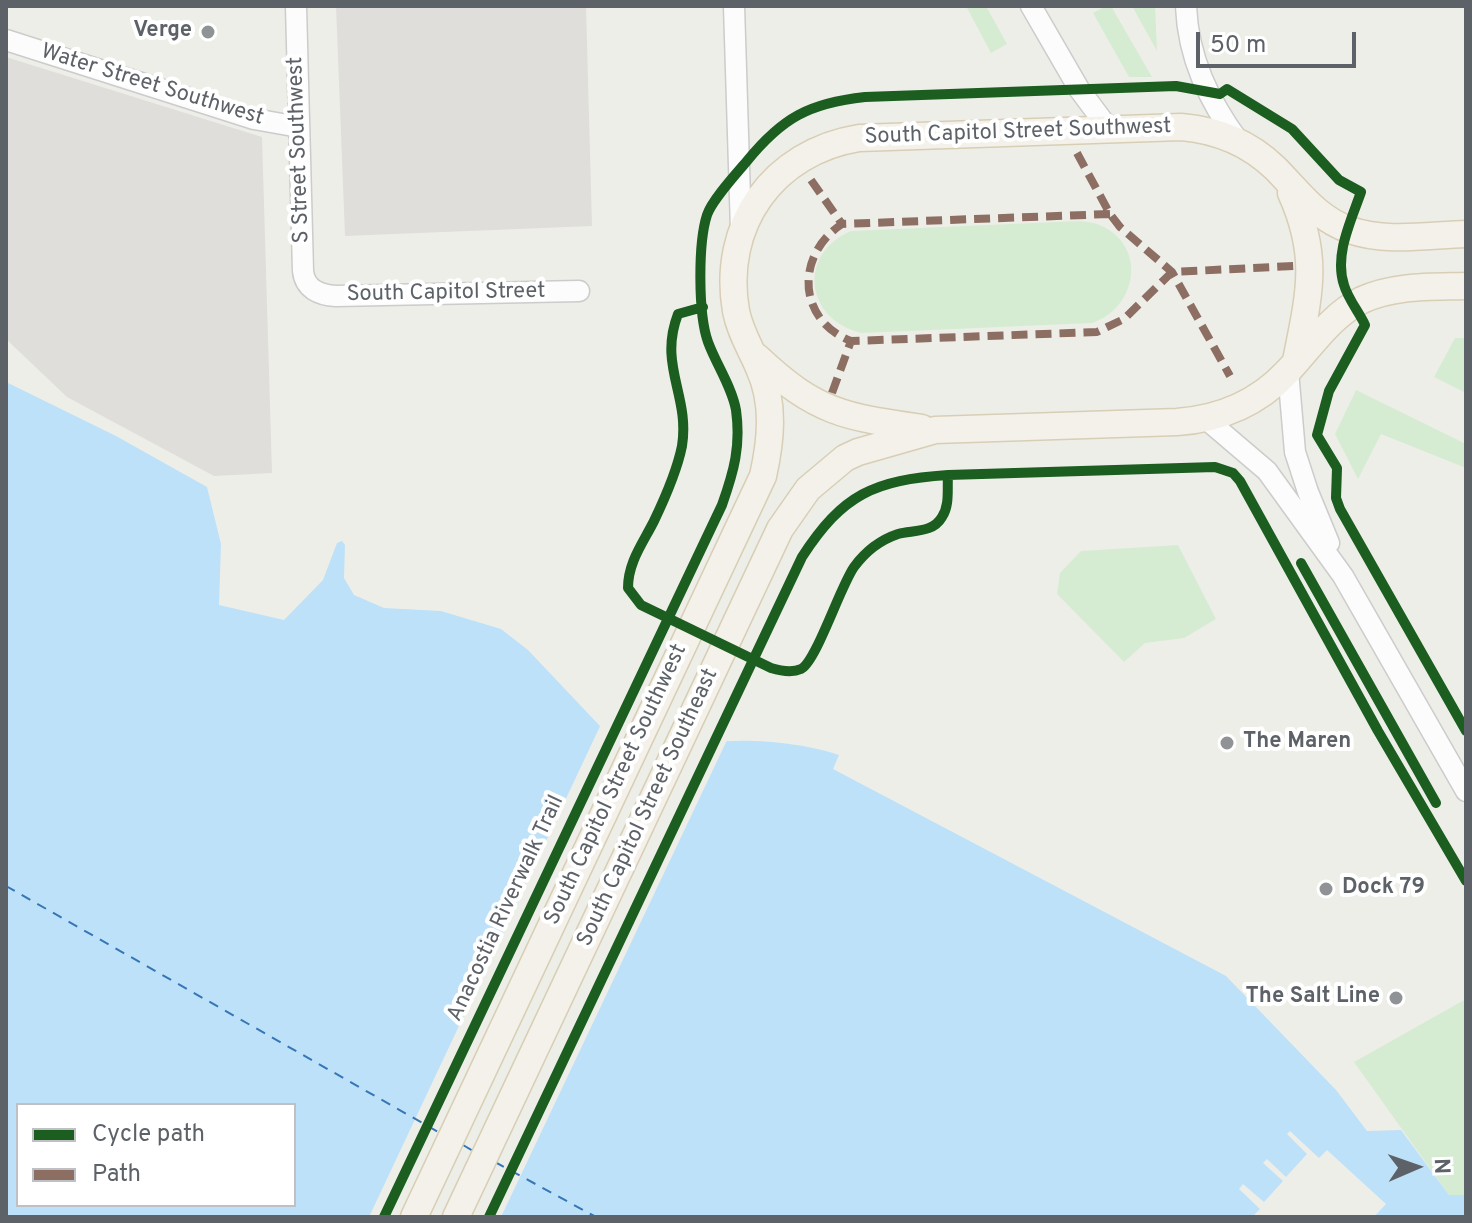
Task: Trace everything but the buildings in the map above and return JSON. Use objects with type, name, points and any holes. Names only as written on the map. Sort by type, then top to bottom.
[{"type":"main road","name":"South Capitol Street Southwest","points":[[414,1217],[756,492],[767,459],[771,419],[760,370],[743,335],[734,296],[734,261],[741,231],[758,199],[781,173],[798,160],[843,140],[1108,128],[1196,128],[1239,142],[1265,160],[1316,212],[1356,232],[1380,237],[1466,234]]},
{"type":"main road","name":"South Capitol Street Southwest","points":[[1286,181],[1303,222],[1311,266],[1311,283],[1292,366]]},
{"type":"main road","name":"South Capitol Street Southeast","points":[[456,1217],[789,513],[820,476],[858,452],[935,430],[1206,419],[1246,404],[1267,390],[1341,314],[1366,298],[1414,288],[1466,286]]},
{"type":"main road","points":[[752,352],[794,389],[826,409],[858,419],[935,430]]},
{"type":"street","name":"S Street Southwest","points":[[296,6],[303,271],[304,279],[313,290]]},
{"type":"street","points":[[734,6],[741,231]]},
{"type":"street","points":[[1031,6],[1079,89],[1108,128]]},
{"type":"street","points":[[1186,6],[1187,35],[1200,75],[1211,101],[1239,142]]},
{"type":"street","name":"Water Street Southwest","points":[[6,40],[254,119],[299,127]]},
{"type":"street","name":"South Capitol Street","points":[[313,290],[336,296],[579,291]]},
{"type":"street","points":[[1292,366],[1292,437],[1295,452],[1315,512],[1343,576]]},
{"type":"street","points":[[1206,419],[1267,471],[1343,576],[1466,791]]},
{"type":"shaded area","points":[[336,6],[586,6],[592,226],[345,236]]},
{"type":"shaded area","points":[[6,57],[262,137],[272,473],[214,476],[67,397],[6,339]]},
{"type":"green space","points":[[966,6],[986,6],[1007,44],[991,53]]},
{"type":"green space","points":[[1111,6],[1152,77],[1129,77],[1093,13]]},
{"type":"green space","points":[[1132,6],[1155,6],[1157,51]]},
{"type":"green space","points":[[1080,221],[1101,226],[1118,237],[1127,250],[1131,264],[1126,293],[1107,316],[1092,323],[862,333],[843,326],[829,315],[819,301],[815,286],[816,270],[822,255],[834,241],[851,231]]},
{"type":"green space","points":[[1455,338],[1466,338],[1466,393],[1434,377]]},
{"type":"green space","points":[[1356,390],[1466,444],[1466,468],[1381,434],[1358,479],[1335,434]]},
{"type":"green space","points":[[1178,545],[1216,619],[1184,638],[1145,643],[1124,662],[1057,594],[1060,573],[1081,551]]},
{"type":"green space","points":[[1466,999],[1466,1195],[1449,1195],[1354,1062]]},
{"type":"water","points":[[6,382],[116,436],[207,487],[221,544],[219,605],[284,620],[323,580],[337,543],[342,541],[345,545],[344,578],[354,595],[384,608],[441,611],[501,629],[528,650],[616,743],[644,760],[724,741],[793,744],[839,755],[833,769],[1226,976],[1336,1090],[1367,1131],[1401,1130],[1449,1195],[1466,1195],[1466,1217],[6,1217]]},
{"type":"pier","points":[[602,722],[634,752],[645,756],[686,743],[728,738],[501,1217],[369,1217]]},
{"type":"pier","points":[[1290,1131],[1319,1158],[1327,1150],[1386,1204],[1374,1217],[1252,1217],[1260,1209],[1239,1189],[1243,1184],[1264,1202],[1283,1181],[1263,1163],[1267,1159],[1286,1177],[1307,1154],[1287,1134]]},
{"type":"ferry route","points":[[6,886],[440,1133]]},
{"type":"ferry route","points":[[463,1145],[475,1152]]},
{"type":"ferry route","points":[[495,1162],[596,1217]]},
{"type":"marked path","points":[[1077,153],[1120,227],[1172,272],[1230,376]]},
{"type":"marked path","points":[[811,180],[842,224]]},
{"type":"marked path","points":[[1110,214],[842,224],[816,252],[810,269],[812,303],[820,318],[833,331],[851,341],[1097,332],[1124,319],[1172,272],[1295,266]]},
{"type":"marked path","points":[[832,393],[851,341]]},
{"type":"cycle path","name":"Anacostia Riverwalk Trail","points":[[384,1217],[722,505],[733,469],[738,435],[734,401],[708,342],[702,314],[704,227],[719,195],[760,146],[798,115],[828,103],[865,97],[1176,86],[1220,94],[1227,89],[1292,129],[1339,180],[1361,192],[1342,250],[1341,274],[1365,325],[1329,391],[1317,435],[1337,468],[1336,498],[1340,509],[1466,731]]},
{"type":"cycle path","points":[[703,307],[678,314],[673,333],[671,349],[682,411],[682,446],[666,494],[631,570],[628,588],[641,605],[771,668],[786,671],[801,669],[814,653],[848,577],[863,556],[891,537],[928,528],[942,517],[948,497],[948,475]]},
{"type":"cycle path","points":[[489,1217],[802,557],[832,518],[863,494],[880,487],[922,477],[948,475],[1215,467],[1233,473],[1466,881]]},
{"type":"cycle path","points":[[1301,563],[1436,803]]},
{"type":"place","name":"Verge","points":[[208,32]]},
{"type":"place","name":"The Maren","points":[[1227,743]]},
{"type":"place","name":"Dock 79","points":[[1326,889]]},
{"type":"place","name":"The Salt Line","points":[[1396,998]]}]
